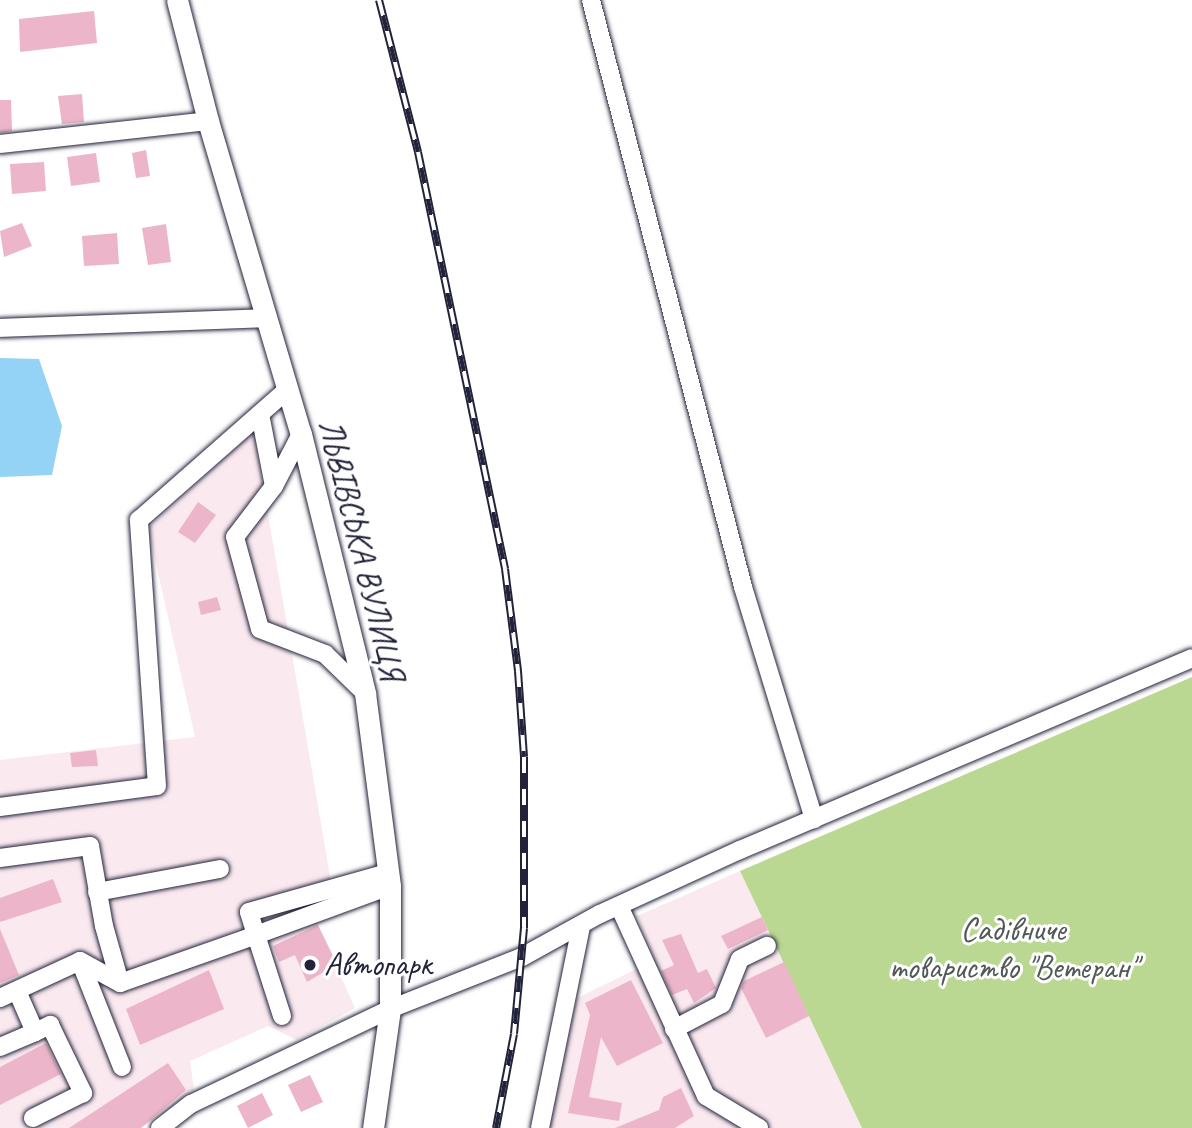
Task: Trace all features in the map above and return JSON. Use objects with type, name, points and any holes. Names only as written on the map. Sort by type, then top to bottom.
[{"type":"main road","name":"ЛЬВІВСЬКА ВУЛИЦЯ","points":[[177,0],[208,121],[301,434],[365,693],[389,880],[390,1009],[373,1128]]},
{"type":"street","points":[[591,0],[743,587],[814,819]]},
{"type":"street","points":[[0,144],[208,121]]},
{"type":"street","points":[[0,328],[268,318]]},
{"type":"street","points":[[0,807],[157,786],[139,520],[288,389]]},
{"type":"street","points":[[260,414],[274,486]]},
{"type":"street","points":[[301,434],[274,486],[235,537],[260,629],[325,654],[365,693]]},
{"type":"street","points":[[160,1128],[191,1104],[390,1009],[522,957],[619,906],[1192,657]]},
{"type":"street","points":[[0,858],[90,846],[97,892],[120,983]]},
{"type":"street","points":[[97,892],[220,869]]},
{"type":"street","points":[[80,961],[120,983],[256,935],[389,880]]},
{"type":"street","points":[[619,906],[706,1096],[759,1128]]},
{"type":"street","points":[[540,1128],[581,927]]},
{"type":"street","points":[[256,935],[282,1016]]},
{"type":"street","points":[[674,1029],[722,1004],[740,959],[767,946]]},
{"type":"street","points":[[34,1032],[8,994],[80,961]]},
{"type":"street","points":[[80,961],[122,1067]]},
{"type":"street","points":[[0,1047],[50,1025],[83,1093],[33,1118]]},
{"type":"shaded area","points":[[254,432],[331,882],[308,903],[355,1008],[297,1040],[268,1026],[190,1061],[194,1090],[141,1128],[0,1128],[0,760],[195,737],[148,528]]},
{"type":"shaded area","points":[[740,871],[862,1128],[549,1128],[577,998],[655,960],[637,916]]},
{"type":"green space","name":"Садівниче товариство \"Ветеран\"","points":[[1192,677],[1192,1128],[862,1128],[740,871]]},
{"type":"water","points":[[0,358],[39,359],[62,426],[52,475],[0,477]]},
{"type":"building","points":[[94,11],[97,43],[20,52],[19,19]]},
{"type":"building","points":[[82,94],[84,122],[62,124],[58,96]]},
{"type":"building","points":[[0,100],[11,100],[12,131],[0,133]]},
{"type":"building","points":[[146,150],[150,176],[136,178],[132,153]]},
{"type":"building","points":[[96,153],[100,182],[71,186],[67,157]]},
{"type":"building","points":[[44,162],[46,191],[12,194],[10,164]]},
{"type":"building","points":[[22,223],[32,246],[4,257],[0,231]]},
{"type":"building","points":[[166,224],[171,262],[148,265],[142,228]]},
{"type":"building","points":[[117,233],[119,264],[84,266],[82,236]]},
{"type":"building","points":[[198,502],[216,515],[195,543],[178,532]]},
{"type":"building","points":[[217,597],[221,610],[201,615],[198,602]]},
{"type":"building","points":[[96,750],[98,766],[72,767],[70,753]]},
{"type":"building","points":[[53,879],[62,902],[0,922],[0,898]]},
{"type":"building","points":[[762,917],[768,930],[728,949],[721,936]]},
{"type":"building","points":[[318,925],[337,964],[307,982],[295,955],[279,962],[273,946]]},
{"type":"building","points":[[0,929],[19,975],[0,983]]},
{"type":"building","points":[[681,934],[698,973],[707,969],[716,988],[694,1003],[687,989],[672,995],[661,971],[674,965],[662,940]]},
{"type":"building","points":[[784,962],[809,1016],[766,1038],[741,988],[744,981]]},
{"type":"building","points":[[209,970],[224,1009],[140,1045],[126,1009]]},
{"type":"building","points":[[631,980],[663,1043],[617,1066],[601,1037],[589,1097],[622,1103],[619,1121],[568,1113],[590,1015],[585,1003]]},
{"type":"building","points":[[46,1043],[61,1074],[0,1105],[0,1067]]},
{"type":"building","points":[[168,1063],[186,1090],[141,1128],[69,1128]]},
{"type":"building","points":[[310,1075],[323,1102],[301,1112],[288,1085]]},
{"type":"building","points":[[681,1088],[694,1116],[675,1128],[615,1128],[659,1110],[663,1097]]},
{"type":"building","points":[[262,1093],[273,1115],[248,1128],[237,1106]]},
{"type":"railway","points":[[379,0],[418,152],[505,569],[518,671],[524,757],[524,928],[514,1034],[496,1128]]},
{"type":"place","name":"Автопарк","points":[[310,965]]}]
